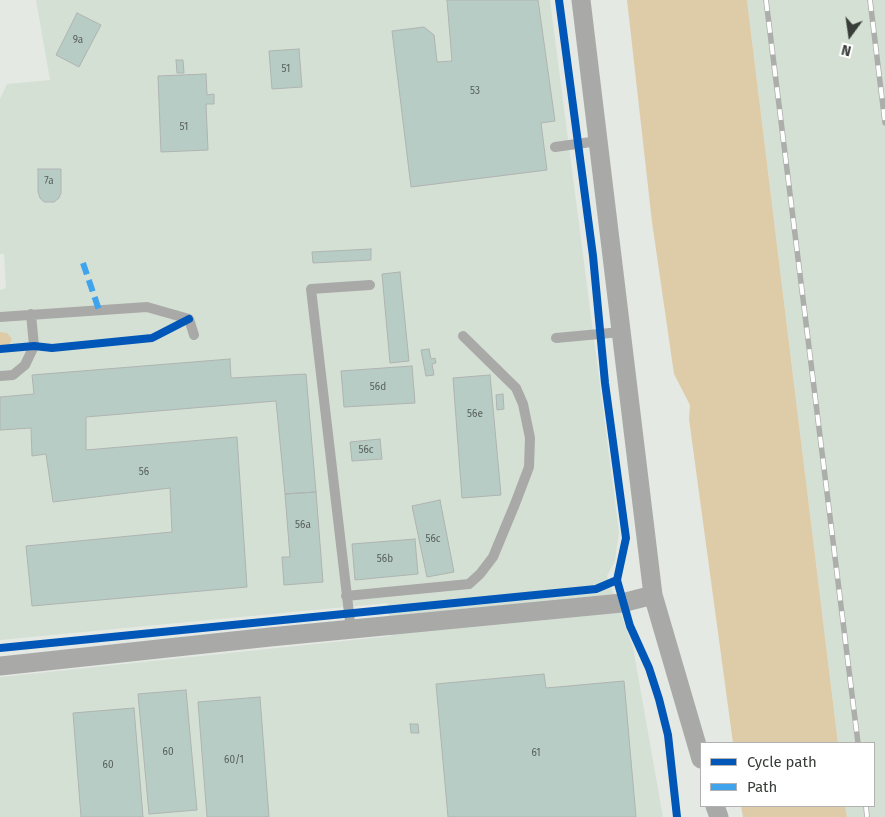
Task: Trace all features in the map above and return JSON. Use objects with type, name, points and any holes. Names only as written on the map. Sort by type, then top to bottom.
[{"type":"street","points":[[581,0],[654,595],[700,756]]},
{"type":"street","points":[[0,666],[622,603],[654,595]]},
{"type":"lane","points":[[555,147],[598,141]]},
{"type":"lane","points":[[351,630],[311,289],[370,285]]},
{"type":"lane","points":[[0,316],[102,313],[147,306],[189,319],[194,335]]},
{"type":"lane","points":[[0,376],[13,375],[25,365],[34,346],[31,314]]},
{"type":"lane","points":[[556,338],[621,332]]},
{"type":"lane","points":[[346,596],[469,584],[480,574],[496,548],[529,467],[530,438],[523,404],[516,388],[463,336]]},
{"type":"path","points":[[0,349],[34,346],[52,348],[152,338],[189,319]]},
{"type":"shaded area","points":[[36,0],[550,0],[619,532],[615,561],[607,576],[633,647],[663,817],[0,817],[0,677],[391,636],[388,603],[0,640],[0,290],[6,288],[4,254],[0,254],[0,99],[7,84],[50,80]]},
{"type":"shaded area","points":[[627,0],[747,0],[838,742],[733,742],[689,419],[690,405],[674,374],[652,222]]},
{"type":"shaded area","points":[[747,0],[885,0],[885,817],[847,817],[845,807],[875,807],[875,742],[838,742]]},
{"type":"shaded area","points":[[0,332],[7,333],[12,339],[9,345],[0,346]]},
{"type":"shaded area","points":[[741,807],[845,807],[847,817],[743,817]]},
{"type":"building","points":[[447,0],[538,0],[555,121],[541,123],[547,170],[411,187],[392,31],[424,27],[434,35],[437,62],[452,61]]},
{"type":"building","points":[[77,13],[101,25],[79,67],[56,55]]},
{"type":"building","points":[[299,49],[302,87],[272,89],[269,51]]},
{"type":"building","points":[[176,60],[183,60],[184,73],[177,73]]},
{"type":"building","points":[[206,74],[207,95],[214,94],[214,104],[206,104],[208,150],[161,152],[158,76]]},
{"type":"building","points":[[38,169],[61,169],[61,193],[54,202],[44,202],[40,198],[38,192]]},
{"type":"building","points":[[371,249],[371,260],[313,263],[312,252]]},
{"type":"building","points":[[400,272],[409,361],[390,363],[382,274]]},
{"type":"building","points":[[429,349],[431,359],[435,358],[436,363],[432,364],[434,375],[426,376],[421,350]]},
{"type":"building","points":[[230,359],[231,378],[306,374],[316,492],[285,494],[276,401],[86,417],[86,450],[237,437],[247,587],[32,606],[26,546],[172,532],[170,488],[53,502],[46,454],[32,456],[31,428],[0,430],[0,397],[34,394],[32,375]]},
{"type":"building","points":[[412,366],[415,403],[344,407],[341,371]]},
{"type":"building","points":[[490,375],[501,495],[462,498],[453,378]]},
{"type":"building","points":[[503,394],[504,409],[497,410],[496,395]]},
{"type":"building","points":[[380,439],[382,459],[352,461],[350,442]]},
{"type":"building","points":[[316,492],[323,582],[284,585],[282,557],[290,557],[285,494]]},
{"type":"building","points":[[440,500],[454,572],[427,577],[412,506]]},
{"type":"building","points":[[415,539],[418,574],[355,580],[352,544]]},
{"type":"building","points":[[544,674],[546,688],[624,681],[636,817],[448,817],[436,684]]},
{"type":"building","points":[[186,690],[197,810],[149,814],[138,694]]},
{"type":"building","points":[[260,697],[269,817],[207,817],[198,702]]},
{"type":"building","points":[[134,708],[143,817],[81,817],[73,713]]},
{"type":"building","points":[[410,724],[418,724],[419,733],[411,733]]},
{"type":"railway","points":[[766,0],[858,742]]},
{"type":"railway","points":[[870,0],[885,123]]},
{"type":"railway","points":[[866,807],[867,817]]},
{"type":"marked path","points":[[83,263],[99,310]]},
{"type":"cycle path","points":[[0,648],[596,589],[617,580],[626,538],[605,383],[593,256],[559,0]]},
{"type":"cycle path","points":[[0,349],[34,346],[52,348],[152,338],[189,319]]},
{"type":"cycle path","points":[[617,580],[630,626],[649,668],[659,699],[668,735],[677,817]]}]
